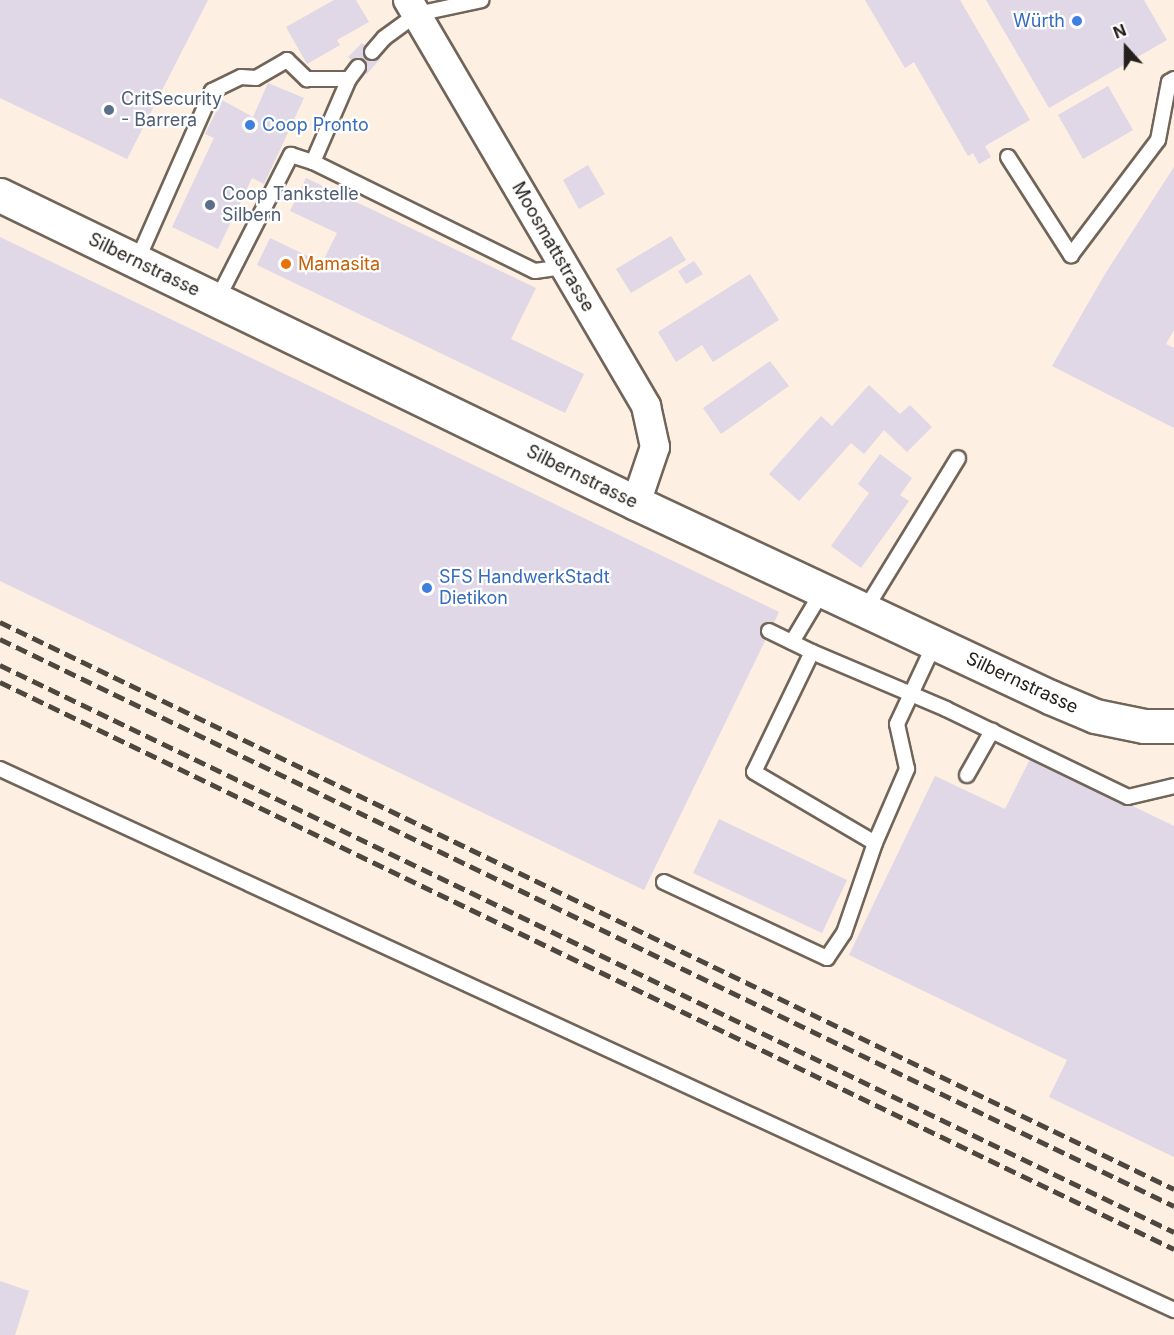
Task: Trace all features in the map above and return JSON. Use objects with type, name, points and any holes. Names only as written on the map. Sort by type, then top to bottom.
[{"type":"street","name":"Moosmattstrasse","points":[[412,7],[646,406],[655,447],[636,503]]},
{"type":"street","name":"Silbernstrasse","points":[[0,195],[636,503],[1095,716],[1144,726],[1174,726]]},
{"type":"lane","points":[[372,52],[412,7],[480,0]]},
{"type":"lane","points":[[137,261],[212,91],[241,78],[256,78],[287,60],[307,80],[349,79]]},
{"type":"lane","points":[[313,162],[349,79],[358,67]]},
{"type":"lane","points":[[1008,157],[1071,255],[1158,140],[1169,82],[1174,79]]},
{"type":"lane","points":[[217,300],[291,155],[313,162],[535,271],[565,267]]},
{"type":"lane","points":[[865,610],[958,458]]},
{"type":"lane","points":[[792,642],[823,590]]},
{"type":"lane","points":[[769,632],[992,731],[1128,797],[1174,786]]},
{"type":"lane","points":[[664,882],[827,958],[844,933],[875,843],[907,769],[897,724],[935,643]]},
{"type":"lane","points":[[812,652],[754,772],[875,843]]},
{"type":"lane","points":[[967,775],[992,731]]},
{"type":"lane","points":[[0,769],[1174,1310]]},
{"type":"building","points":[[0,0],[208,0],[127,159],[0,98]]},
{"type":"building","points":[[334,0],[356,0],[369,22],[337,40],[340,45],[307,64],[286,27]]},
{"type":"building","points":[[865,0],[960,0],[1030,120],[985,146],[991,157],[979,164],[973,153],[968,156],[914,62],[905,68]]},
{"type":"building","points":[[986,0],[1144,0],[1167,40],[1049,108]]},
{"type":"building","points":[[362,43],[380,59],[367,74],[348,57]]},
{"type":"building","points":[[268,83],[304,98],[264,184],[252,178],[218,249],[172,227],[214,138],[205,134],[222,100],[253,117]]},
{"type":"building","points":[[1108,86],[1133,130],[1083,159],[1058,115]]},
{"type":"building","points":[[588,165],[605,194],[579,209],[563,180]]},
{"type":"building","points":[[1174,167],[1174,330],[1166,344],[1174,348],[1174,428],[1052,366],[1105,274]]},
{"type":"building","points":[[306,178],[536,288],[511,339],[584,374],[565,413],[257,265],[270,238],[322,263],[337,233],[290,211]]},
{"type":"building","points":[[671,236],[686,260],[631,293],[616,269]]},
{"type":"building","points":[[0,237],[779,612],[644,890],[0,581]]},
{"type":"building","points":[[694,261],[703,274],[686,284],[678,271]]},
{"type":"building","points":[[750,274],[779,320],[713,362],[702,345],[676,362],[658,332]]},
{"type":"building","points":[[770,361],[789,386],[721,434],[703,408]]},
{"type":"building","points":[[869,385],[900,414],[910,405],[932,427],[907,452],[884,430],[864,454],[851,443],[799,501],[769,474],[821,416],[832,426]]},
{"type":"building","points":[[880,454],[912,478],[900,495],[909,501],[861,568],[831,546],[869,493],[858,484]]},
{"type":"building","points":[[1031,757],[1174,826],[1174,1157],[1049,1097],[1067,1060],[849,955],[935,776],[1005,809]]},
{"type":"building","points":[[719,819],[847,880],[822,933],[693,873]]},
{"type":"building","points":[[0,1281],[29,1291],[15,1335],[0,1335]]},
{"type":"railway","points":[[0,622],[1174,1189]]},
{"type":"railway","points":[[0,639],[1174,1206]]},
{"type":"railway","points":[[0,665],[1174,1232]]},
{"type":"railway","points":[[0,682],[1174,1249]]},
{"type":"place","name":"Würth","points":[[1077,21]]},
{"type":"place","name":"CritSecurity - Barrera","points":[[109,110]]},
{"type":"place","name":"Coop Pronto","points":[[250,125]]},
{"type":"place","name":"Coop Tankstelle Silbern","points":[[210,205]]},
{"type":"place","name":"Mamasita","points":[[286,264]]},
{"type":"place","name":"SFS HandwerkStadt Dietikon","points":[[427,588]]}]
